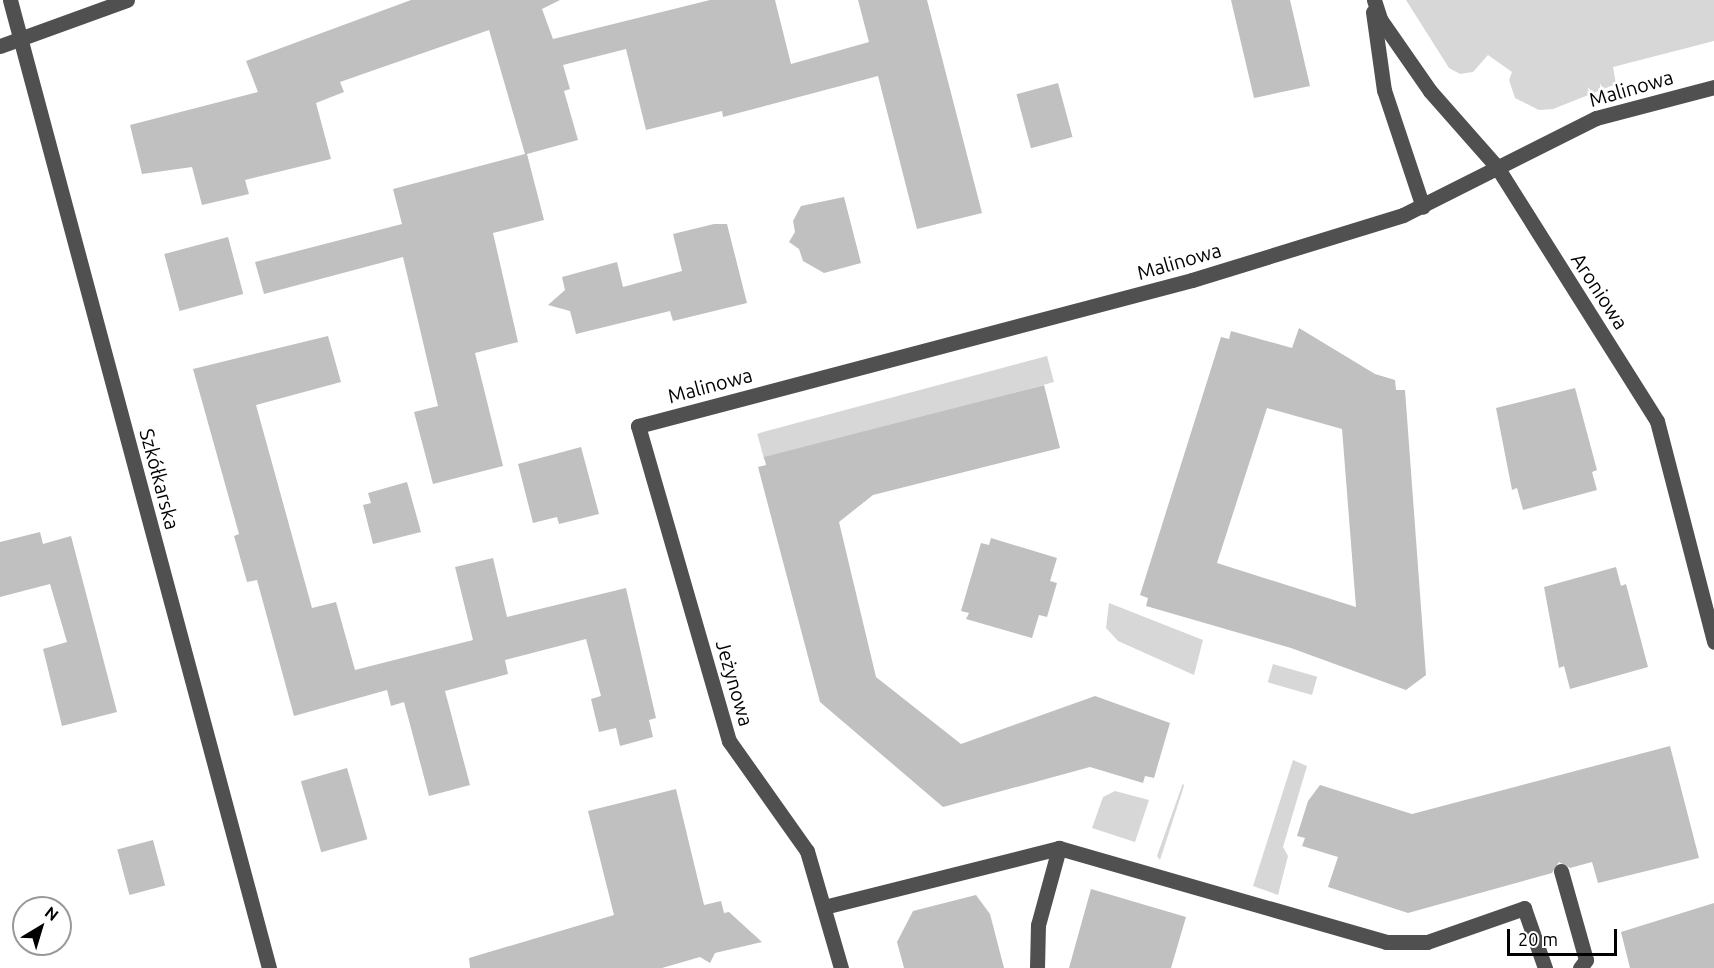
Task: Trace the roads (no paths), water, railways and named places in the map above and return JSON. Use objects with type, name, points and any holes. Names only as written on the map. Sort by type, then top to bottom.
[{"type":"street","name":"Szkółkarska","points":[[10,0],[269,968]]},
{"type":"street","points":[[0,46],[127,0]]},
{"type":"street","name":"Aroniowa","points":[[1372,0],[1380,19],[1430,91],[1497,167],[1657,421],[1714,642]]},
{"type":"street","name":"Aroniowa","points":[[1372,0],[1384,90],[1423,207]]},
{"type":"street","name":"Malinowa","points":[[638,426],[1192,280],[1423,207],[1596,118],[1714,87]]},
{"type":"street","name":"Jeżynowa","points":[[638,426],[729,741],[807,851],[841,968]]},
{"type":"street","points":[[1037,968],[1038,926],[1059,848]]},
{"type":"street","points":[[824,907],[1059,848],[1386,942],[1427,942],[1524,908],[1545,968]]},
{"type":"street","points":[[1561,871],[1586,960],[1580,968]]}]
